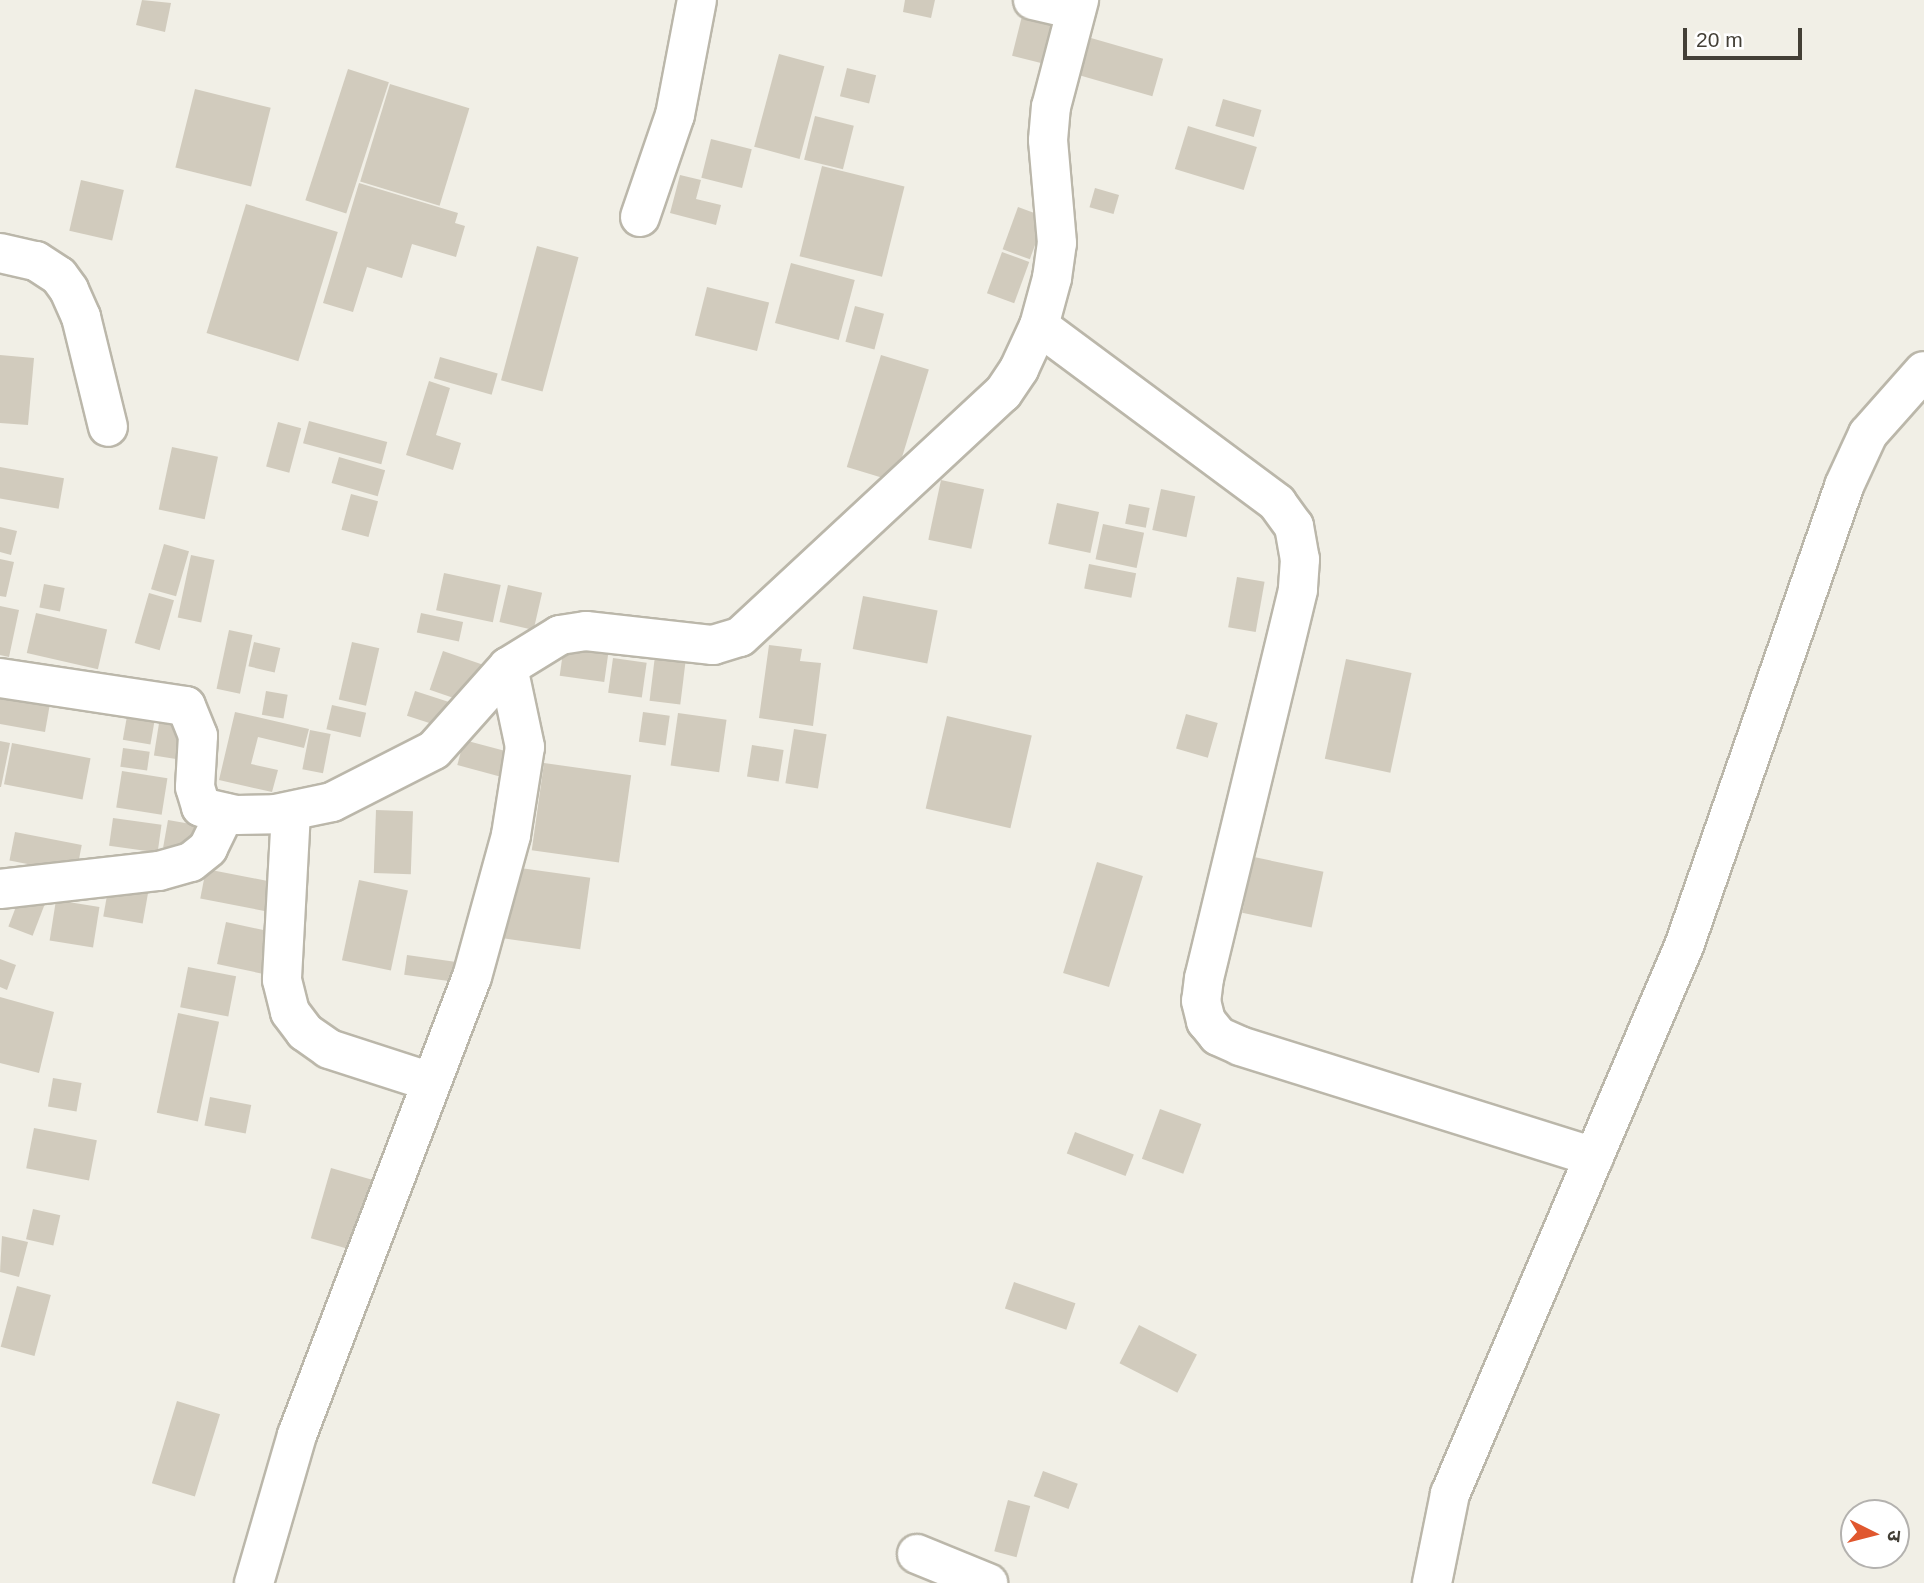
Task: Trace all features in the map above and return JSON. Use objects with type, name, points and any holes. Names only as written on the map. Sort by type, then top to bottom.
[{"type":"street","points":[[640,218],[675,115],[697,0]]},
{"type":"street","points":[[0,678],[186,706],[198,736],[195,798],[210,811],[291,812],[331,802],[434,750],[508,667],[560,635],[586,631],[674,644],[713,645],[740,638],[1003,393],[1039,326],[1057,243],[1048,140],[1051,107],[1078,5],[1033,0]]},
{"type":"street","points":[[0,253],[36,261],[59,276],[69,290],[81,317],[108,427]]},
{"type":"street","points":[[1039,326],[1278,503],[1294,526],[1300,559],[1298,590],[1204,978],[1201,1002],[1206,1021],[1218,1036],[1240,1046],[1594,1157]]},
{"type":"street","points":[[1432,1583],[1450,1494],[1684,946],[1844,486],[1868,434],[1924,371]]},
{"type":"street","points":[[254,1583],[297,1435],[472,976],[511,835],[525,747],[508,667]]},
{"type":"street","points":[[291,812],[282,980],[290,1012],[305,1032],[329,1049],[431,1082]]},
{"type":"street","points":[[0,889],[159,871],[191,862],[208,848],[225,813]]},
{"type":"street","points":[[917,1554],[988,1583]]},
{"type":"building","points":[[142,0],[171,3],[165,32],[136,25]]},
{"type":"building","points":[[905,0],[935,0],[931,18],[903,12]]},
{"type":"building","points":[[1022,16],[1062,26],[1052,66],[1012,56]]},
{"type":"building","points":[[1091,38],[1163,59],[1152,96],[1080,75]]},
{"type":"building","points":[[779,54],[824,66],[800,159],[754,147]]},
{"type":"building","points":[[847,68],[876,75],[869,103],[840,96]]},
{"type":"building","points":[[348,69],[389,82],[346,214],[305,200]]},
{"type":"building","points":[[390,84],[469,108],[440,206],[360,182]]},
{"type":"building","points":[[195,89],[271,108],[251,186],[175,168]]},
{"type":"building","points":[[1223,99],[1261,110],[1254,137],[1215,126]]},
{"type":"building","points":[[815,116],[854,126],[843,169],[804,160]]},
{"type":"building","points":[[1188,126],[1257,147],[1244,190],[1175,169]]},
{"type":"building","points":[[711,139],[752,149],[742,188],[701,178]]},
{"type":"building","points":[[822,166],[904,187],[882,277],[800,256]]},
{"type":"building","points":[[680,175],[701,180],[696,199],[721,205],[716,225],[670,213]]},
{"type":"building","points":[[81,180],[124,190],[112,241],[69,231]]},
{"type":"building","points":[[359,183],[458,213],[455,223],[465,226],[456,257],[412,244],[402,278],[367,267],[353,312],[323,303]]},
{"type":"building","points":[[1095,188],[1119,195],[1114,214],[1089,207]]},
{"type":"building","points":[[246,204],[338,232],[298,361],[207,333]]},
{"type":"building","points":[[1018,207],[1045,217],[1030,259],[1003,249]]},
{"type":"building","points":[[537,246],[579,257],[543,391],[501,380]]},
{"type":"building","points":[[1002,252],[1029,262],[1014,303],[987,293]]},
{"type":"building","points":[[791,263],[855,280],[839,340],[775,323]]},
{"type":"building","points":[[707,287],[769,302],[757,351],[695,336]]},
{"type":"building","points":[[855,306],[884,314],[874,350],[845,342]]},
{"type":"building","points":[[0,355],[34,358],[28,425],[0,423]]},
{"type":"building","points":[[881,355],[929,370],[895,482],[847,467]]},
{"type":"building","points":[[440,357],[498,374],[492,395],[434,378]]},
{"type":"building","points":[[429,381],[450,388],[436,435],[461,443],[453,470],[406,455]]},
{"type":"building","points":[[309,421],[387,442],[381,464],[303,443]]},
{"type":"building","points":[[278,422],[301,428],[289,473],[266,466]]},
{"type":"building","points":[[172,447],[218,457],[205,519],[159,510]]},
{"type":"building","points":[[339,457],[385,470],[378,496],[332,483]]},
{"type":"building","points":[[0,467],[64,478],[59,509],[0,498]]},
{"type":"building","points":[[941,480],[984,489],[971,549],[928,540]]},
{"type":"building","points":[[1161,489],[1195,496],[1187,537],[1152,530]]},
{"type":"building","points":[[351,494],[378,501],[368,537],[341,530]]},
{"type":"building","points":[[1057,503],[1099,512],[1090,553],[1048,544]]},
{"type":"building","points":[[1129,504],[1150,508],[1146,528],[1125,524]]},
{"type":"building","points":[[1103,524],[1144,533],[1137,568],[1096,559]]},
{"type":"building","points":[[0,527],[17,531],[11,555],[0,552]]},
{"type":"building","points":[[164,544],[189,551],[176,596],[151,589]]},
{"type":"building","points":[[191,555],[214,560],[201,623],[178,618]]},
{"type":"building","points":[[0,559],[14,562],[6,597],[0,596]]},
{"type":"building","points":[[1089,564],[1136,573],[1131,598],[1084,589]]},
{"type":"building","points":[[444,573],[501,585],[493,622],[436,610]]},
{"type":"building","points":[[1237,577],[1265,582],[1256,632],[1228,627]]},
{"type":"building","points":[[44,584],[65,588],[60,612],[39,608]]},
{"type":"building","points":[[508,585],[542,593],[534,630],[499,622]]},
{"type":"building","points":[[149,593],[174,600],[160,650],[135,643]]},
{"type":"building","points":[[863,596],[938,611],[927,664],[853,649]]},
{"type":"building","points":[[0,606],[19,610],[9,657],[0,655]]},
{"type":"building","points":[[36,613],[107,629],[98,669],[27,653]]},
{"type":"building","points":[[421,613],[463,622],[459,642],[417,633]]},
{"type":"building","points":[[229,630],[252,635],[240,694],[217,689]]},
{"type":"building","points":[[254,642],[280,648],[275,672],[248,666]]},
{"type":"building","points":[[352,642],[379,648],[366,706],[339,699]]},
{"type":"building","points":[[564,645],[609,651],[604,682],[560,676]]},
{"type":"building","points":[[769,645],[802,649],[800,661],[821,663],[813,726],[759,718]]},
{"type":"building","points":[[443,651],[484,665],[470,704],[430,690]]},
{"type":"building","points":[[655,656],[686,660],[680,704],[650,701]]},
{"type":"building","points":[[613,658],[647,663],[642,697],[608,693]]},
{"type":"building","points":[[1346,659],[1412,673],[1390,773],[1325,759]]},
{"type":"building","points":[[0,688],[51,698],[45,732],[0,724]]},
{"type":"building","points":[[266,691],[288,695],[283,718],[262,715]]},
{"type":"building","points":[[415,691],[456,704],[448,729],[407,716]]},
{"type":"building","points":[[332,705],[366,713],[360,737],[326,729]]},
{"type":"building","points":[[235,712],[309,729],[304,748],[258,737],[251,764],[278,770],[272,792],[219,780]]},
{"type":"building","points":[[643,712],[670,716],[666,745],[639,742]]},
{"type":"building","points":[[678,713],[727,720],[719,772],[671,765]]},
{"type":"building","points":[[1186,714],[1218,723],[1208,758],[1176,749]]},
{"type":"building","points":[[127,716],[155,721],[150,744],[123,740]]},
{"type":"building","points":[[947,716],[1032,736],[1010,828],[926,809]]},
{"type":"building","points":[[160,717],[184,721],[178,759],[154,756]]},
{"type":"building","points":[[794,729],[827,734],[818,788],[785,783]]},
{"type":"building","points":[[310,730],[331,734],[323,773],[302,769]]},
{"type":"building","points":[[464,740],[517,754],[510,779],[457,765]]},
{"type":"building","points":[[0,741],[10,743],[1,787],[0,787]]},
{"type":"building","points":[[12,743],[91,758],[83,799],[4,784]]},
{"type":"building","points":[[752,745],[784,750],[779,782],[747,777]]},
{"type":"building","points":[[123,748],[150,752],[147,771],[120,767]]},
{"type":"building","points":[[544,763],[631,775],[619,862],[532,850]]},
{"type":"building","points":[[122,771],[167,778],[162,815],[116,808]]},
{"type":"building","points":[[376,810],[413,811],[411,874],[374,873]]},
{"type":"building","points":[[113,818],[162,825],[158,853],[109,846]]},
{"type":"building","points":[[168,820],[197,825],[192,853],[163,848]]},
{"type":"building","points":[[15,832],[82,845],[76,873],[9,860]]},
{"type":"building","points":[[1254,857],[1323,872],[1312,928],[1242,913]]},
{"type":"building","points":[[1097,862],[1143,876],[1109,987],[1063,973]]},
{"type":"building","points":[[513,867],[590,878],[580,949],[503,938]]},
{"type":"building","points":[[206,869],[273,882],[267,911],[200,898]]},
{"type":"building","points":[[359,880],[408,890],[391,971],[342,960]]},
{"type":"building","points":[[109,884],[148,891],[143,923],[103,916]]},
{"type":"building","points":[[22,891],[46,900],[33,936],[8,926]]},
{"type":"building","points":[[56,900],[99,907],[93,947],[50,940]]},
{"type":"building","points":[[226,922],[275,932],[266,974],[217,964]]},
{"type":"building","points":[[407,955],[463,963],[461,983],[404,975]]},
{"type":"building","points":[[0,959],[16,965],[7,990],[0,987]]},
{"type":"building","points":[[188,967],[236,976],[228,1017],[180,1007]]},
{"type":"building","points":[[0,997],[54,1012],[39,1073],[0,1063]]},
{"type":"building","points":[[178,1013],[219,1022],[198,1122],[157,1113]]},
{"type":"building","points":[[53,1078],[82,1083],[77,1112],[48,1107]]},
{"type":"building","points":[[210,1097],[251,1105],[246,1133],[204,1125]]},
{"type":"building","points":[[1160,1109],[1201,1124],[1183,1174],[1142,1159]]},
{"type":"building","points":[[34,1128],[97,1140],[89,1180],[26,1168]]},
{"type":"building","points":[[1075,1132],[1134,1155],[1126,1176],[1067,1153]]},
{"type":"building","points":[[331,1168],[380,1182],[360,1252],[311,1238]]},
{"type":"building","points":[[33,1209],[60,1215],[53,1246],[26,1239]]},
{"type":"building","points":[[2,1236],[28,1242],[19,1277],[0,1272]]},
{"type":"building","points":[[1014,1282],[1075,1303],[1066,1330],[1005,1308]]},
{"type":"building","points":[[17,1286],[51,1295],[35,1356],[1,1347]]},
{"type":"building","points":[[1139,1325],[1197,1355],[1177,1393],[1119,1363]]},
{"type":"building","points":[[177,1401],[220,1414],[195,1496],[152,1483]]},
{"type":"building","points":[[1043,1471],[1078,1484],[1069,1509],[1034,1496]]},
{"type":"building","points":[[1008,1500],[1030,1506],[1016,1557],[994,1551]]}]
